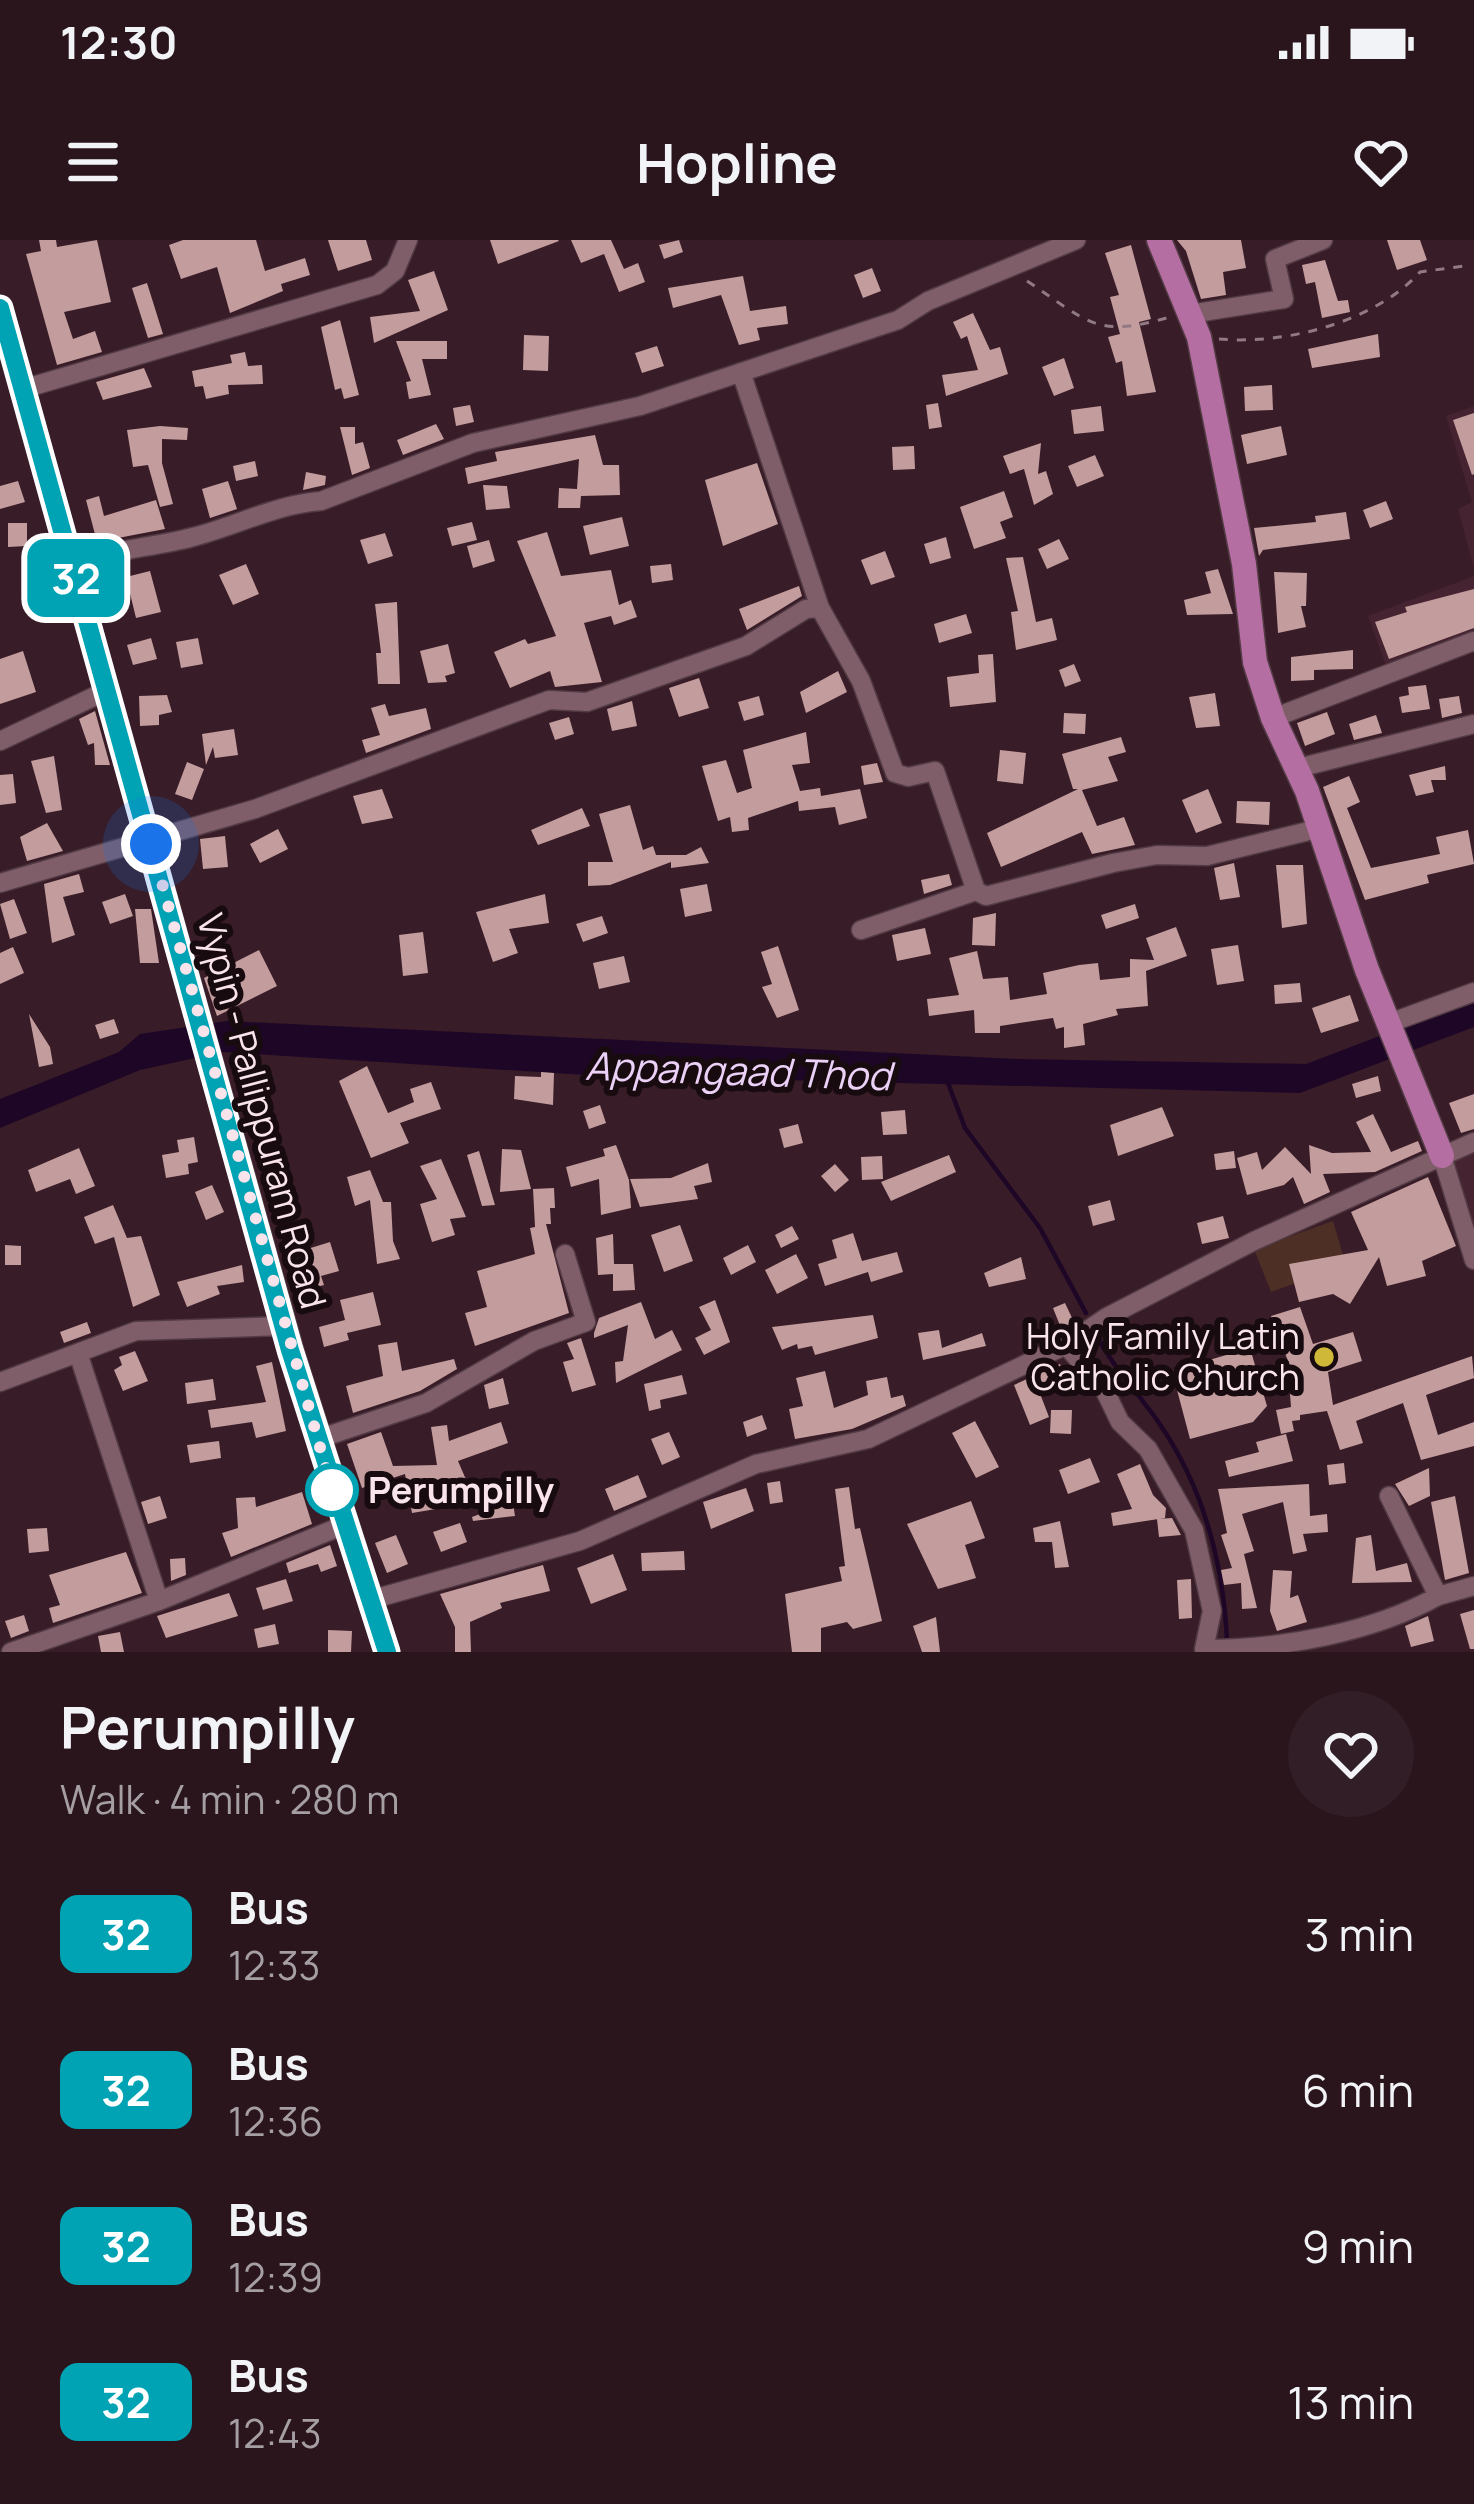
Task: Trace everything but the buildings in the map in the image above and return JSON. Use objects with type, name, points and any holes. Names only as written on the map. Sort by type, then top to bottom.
[{"type":"main road","points":[[1159,240],[1193,321],[1244,563],[1256,662],[1273,718],[1298,768],[1442,1156]]},
{"type":"main road","name":"Vypin - Pallippuram Road","points":[[0,308],[284,1326],[387,1652]]},
{"type":"street","points":[[23,389],[377,285],[394,271],[408,240]]},
{"type":"street","points":[[72,564],[103,553],[193,537],[295,503],[321,501],[472,443],[640,406],[898,320],[928,301],[1076,240]]},
{"type":"street","points":[[1193,321],[1284,298],[1275,260],[1312,242]]},
{"type":"street","points":[[741,372],[820,608],[861,681],[895,773],[908,777],[935,771],[976,890],[986,896],[1008,893],[1113,863],[1157,855],[1207,856],[1321,828]]},
{"type":"street","points":[[0,883],[151,844],[549,700],[587,702],[746,646],[806,609],[820,608]]},
{"type":"street","points":[[1273,718],[1474,641]]},
{"type":"street","points":[[0,741],[108,690]]},
{"type":"street","points":[[1298,768],[1474,724]]},
{"type":"street","points":[[861,930],[976,890]]},
{"type":"street","points":[[1392,1031],[1395,1021],[1474,992]]},
{"type":"street","points":[[370,1600],[580,1541],[756,1464],[868,1439],[1066,1346],[1107,1317],[1254,1240],[1474,1142]]},
{"type":"street","points":[[1442,1156],[1474,1260]]},
{"type":"street","points":[[318,1439],[440,1396],[534,1340],[586,1322],[565,1254]]},
{"type":"street","points":[[0,1382],[136,1331],[284,1326]]},
{"type":"street","points":[[1066,1346],[1105,1390],[1120,1423],[1148,1449],[1194,1530],[1217,1650],[1286,1644],[1378,1621],[1438,1595],[1474,1586]]},
{"type":"street","points":[[78,1353],[159,1601]]},
{"type":"street","points":[[1389,1496],[1434,1577],[1438,1595]]},
{"type":"street","points":[[0,1645],[10,1652],[159,1601],[344,1525]]},
{"type":"path","points":[[1011,270],[1098,328],[1126,330],[1193,321],[1239,341],[1354,320],[1398,296],[1420,272],[1471,266]]},
{"type":"shaded area","points":[[1474,406],[1474,568],[1458,509],[1472,502],[1446,416]]},
{"type":"shaded area","points":[[1474,576],[1474,638],[1388,671],[1368,616]]},
{"type":"shaded area","points":[[1474,1148],[1474,1232],[1450,1155]]},
{"type":"shaded area","points":[[1333,1221],[1346,1265],[1271,1292],[1254,1249]]},
{"type":"water","name":"Appangaad Thod","points":[[1474,1000],[1474,1027],[1300,1093],[586,1075],[223,1052],[140,1070],[0,1128],[0,1099],[119,1052],[140,1034],[227,1021],[1019,1059],[1306,1064]]},
{"type":"waterway","points":[[948,1083],[965,1128],[1040,1228],[1086,1313]]},
{"type":"waterway","points":[[1095,1333],[1188,1473],[1216,1554],[1227,1640]]},
{"type":"bus line","name":"32","points":[[0,308],[290,1350],[387,1652]]},
{"type":"place","name":"Holy Family Latin Catholic Church","points":[[1324,1357]]},
{"type":"place","name":"Perumpilly","points":[[332,1490]]},
{"type":"route","points":[[151,844],[332,1490]]}]
